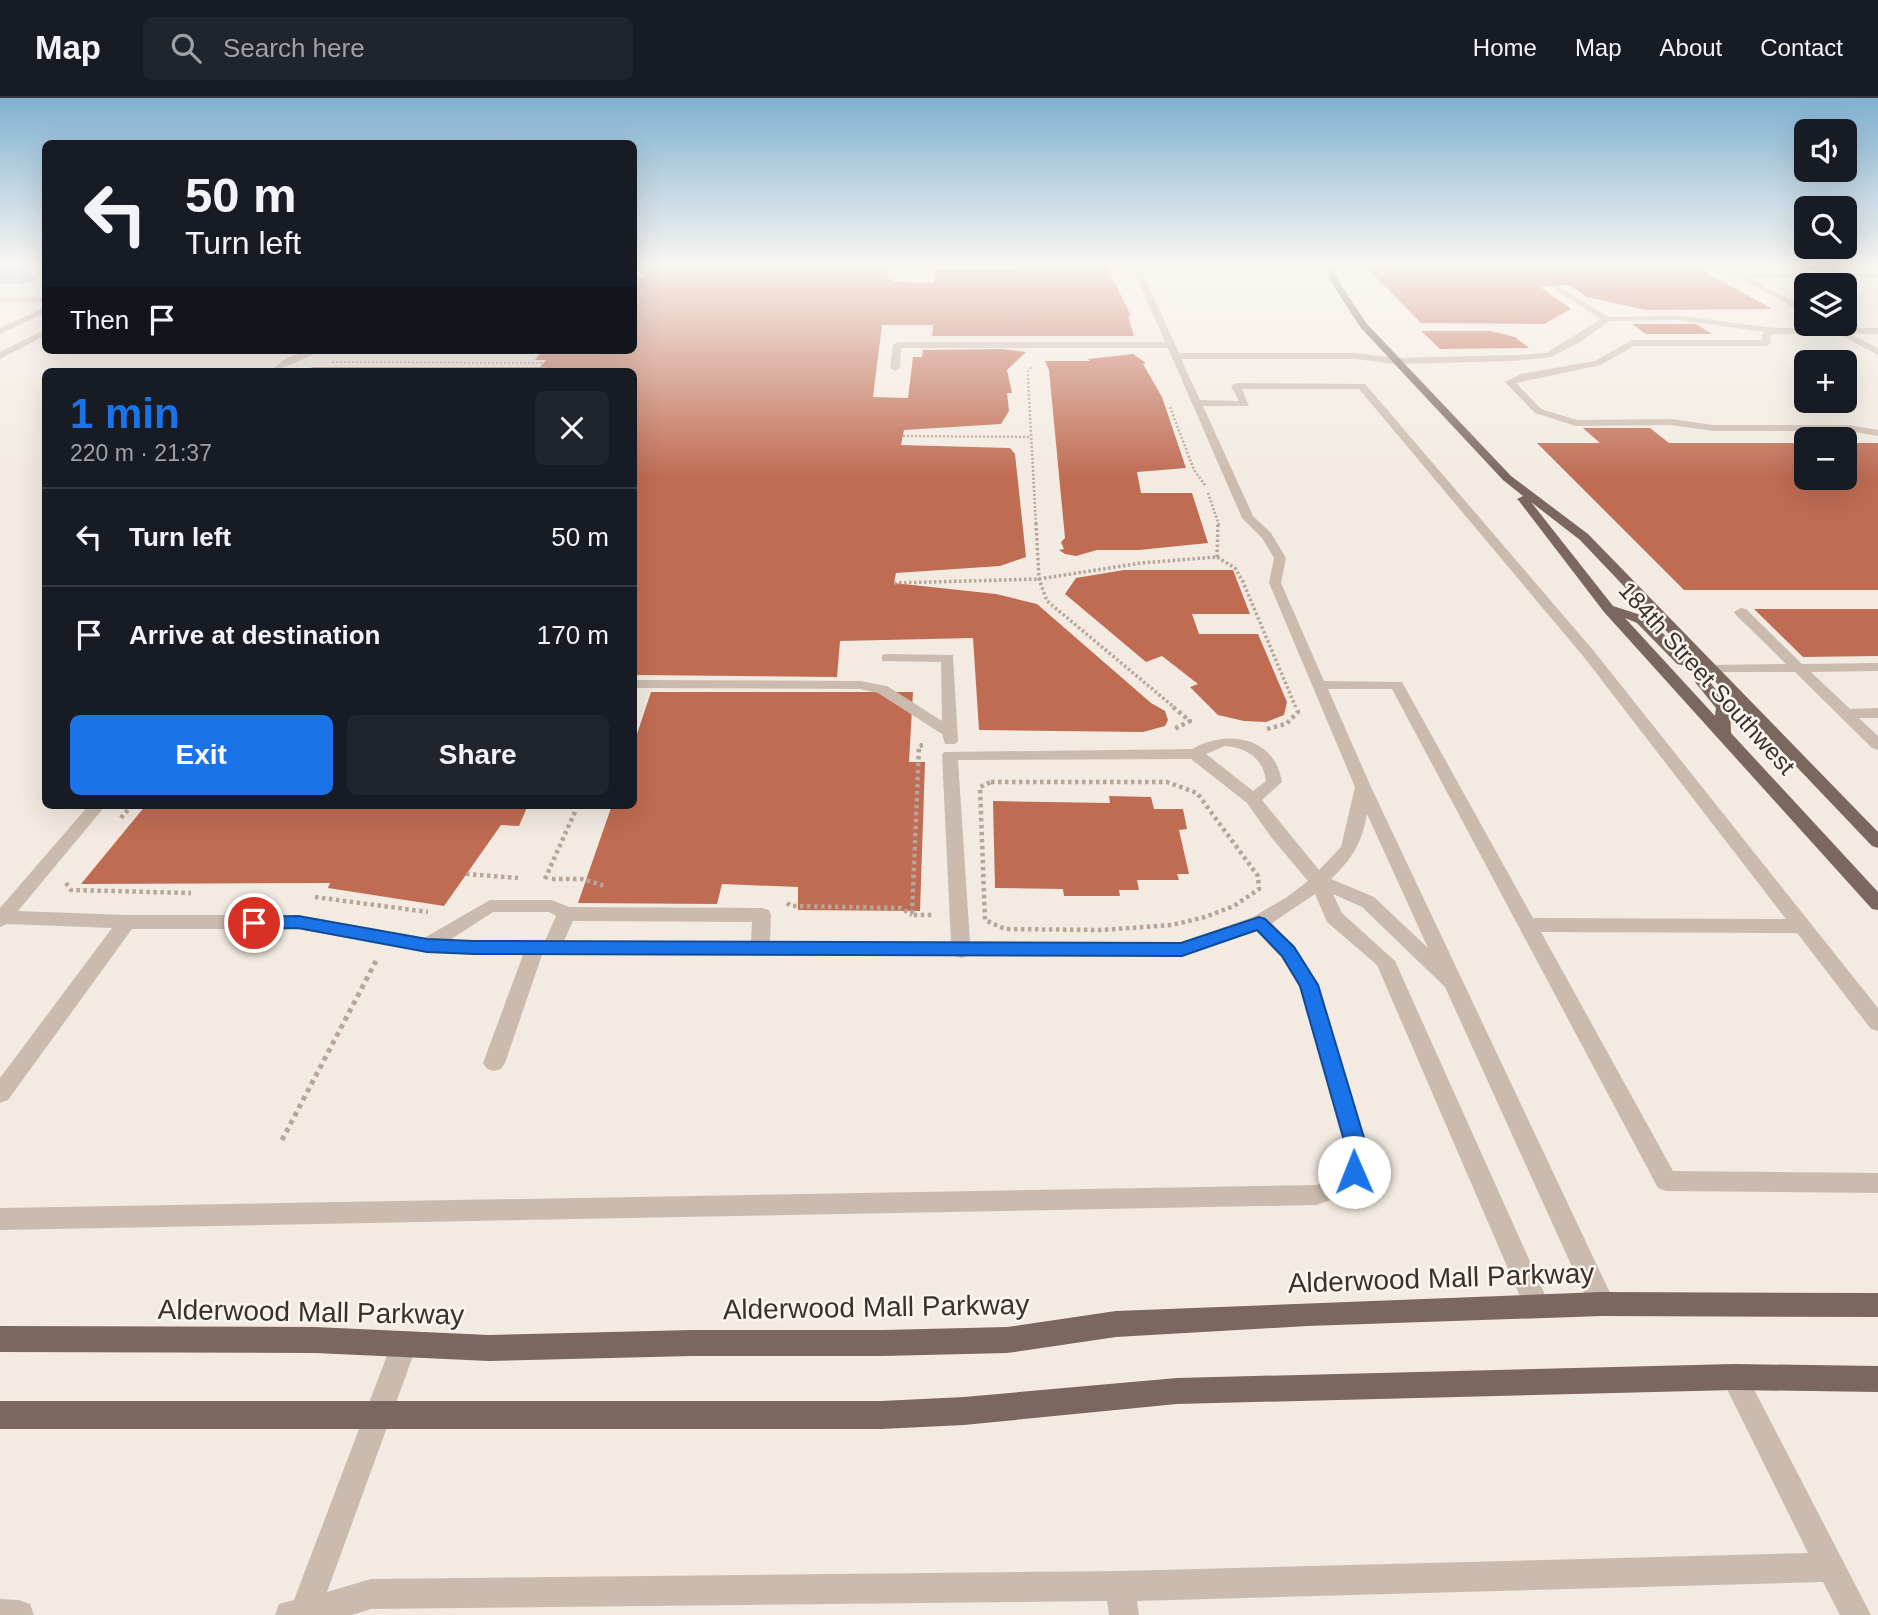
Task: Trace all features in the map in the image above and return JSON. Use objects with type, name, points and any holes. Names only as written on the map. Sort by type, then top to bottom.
[{"type":"main road","name":"184th Street Southwest","points":[[1373,336],[1507,478],[1609,609],[1878,904]]},
{"type":"main road","name":"184th Street Southwest","points":[[1507,478],[1584,537],[1878,842]]},
{"type":"main road","points":[[1609,609],[1642,620],[1682,661],[1714,669],[1702,682],[1723,708],[1723,733]]},
{"type":"main road","name":"Alderwood Mall Parkway","points":[[0,1339],[315,1340],[489,1348],[1007,1340],[1116,1324],[1537,1306],[1878,1305]]},
{"type":"main road","points":[[0,1415],[881,1415],[964,1412],[1177,1391],[1734,1377],[1878,1379]]},
{"type":"street","points":[[0,355],[37,336]]},
{"type":"street","points":[[1165,336],[1248,518],[1267,536],[1280,558],[1275,583],[1363,787],[1602,1304]]},
{"type":"street","points":[[1548,355],[1583,336]]},
{"type":"street","points":[[1766,336],[1767,343],[1632,343],[1598,363],[1521,377],[1510,382],[1538,411],[1576,423],[1671,422],[1713,428],[1849,428],[1878,433]]},
{"type":"street","points":[[1849,336],[1878,352]]},
{"type":"street","points":[[895,368],[897,345],[1350,356],[1396,361],[1548,355],[1582,367]]},
{"type":"street","points":[[279,368],[289,360],[306,354]]},
{"type":"street","points":[[1360,368],[1396,361]]},
{"type":"street","points":[[1180,368],[1194,368]]},
{"type":"street","points":[[1198,404],[1245,404],[1236,386],[1362,386],[1588,653],[1878,1023]]},
{"type":"street","points":[[1741,612],[1878,745]]},
{"type":"street","points":[[887,658],[948,658],[950,755],[961,951]]},
{"type":"street","points":[[1714,669],[1878,667]]},
{"type":"street","points":[[637,684],[860,685],[882,689],[949,732]]},
{"type":"street","points":[[1320,685],[1397,685],[1666,1181],[1878,1183]]},
{"type":"street","points":[[1845,714],[1878,713]]},
{"type":"street","points":[[950,755],[1195,754],[1216,743],[1241,744],[1262,753],[1274,769],[1274,782],[1253,799]]},
{"type":"street","points":[[1195,754],[1253,799],[1277,833],[1318,881],[1334,918],[1385,961],[1537,1306]]},
{"type":"street","points":[[1,918],[127,922],[298,922],[427,945],[761,946],[961,951],[1182,949],[1259,923],[1290,906],[1318,881],[1346,853],[1357,824],[1363,787]]},
{"type":"street","points":[[1,918],[94,809]]},
{"type":"street","points":[[1318,881],[1367,902],[1458,989]]},
{"type":"street","points":[[427,945],[490,906],[552,906],[566,914],[762,915],[761,946]]},
{"type":"street","points":[[494,1063],[543,947],[566,914]]},
{"type":"street","points":[[0,1094],[127,922]]},
{"type":"street","points":[[0,1219],[1317,1195],[1340,1188],[1354,1172],[1357,1151],[1309,985],[1288,952],[1259,923]]},
{"type":"street","points":[[1526,925],[1802,926]]},
{"type":"street","points":[[303,1615],[404,1345]]},
{"type":"street","points":[[1734,1377],[1856,1615]]},
{"type":"street","points":[[290,1615],[303,1615],[371,1594],[1122,1600],[1831,1567]]},
{"type":"street","points":[[0,1614],[19,1615]]},
{"type":"path","points":[[324,362],[543,363]]},
{"type":"path","points":[[1034,364],[1028,371],[1031,437],[1039,579],[1046,601],[1190,721],[1201,723]]},
{"type":"path","points":[[1169,405],[1194,470],[1205,485],[1219,526],[1217,557]]},
{"type":"path","points":[[903,436],[1031,437]]},
{"type":"path","points":[[894,583],[1039,579],[1129,564],[1217,557],[1235,568],[1243,582],[1298,712],[1286,724],[1262,730]]},
{"type":"path","points":[[1168,732],[1190,721]]},
{"type":"path","points":[[932,915],[912,915],[919,746],[934,743]]},
{"type":"path","points":[[991,782],[1167,782],[1197,793],[1258,876],[1259,889],[1246,900],[1187,923],[1005,929],[985,920],[980,787],[991,782]]},
{"type":"path","points":[[545,879],[576,809]]},
{"type":"path","points":[[282,1140],[377,959],[416,911]]},
{"type":"building","points":[[637,336],[881,336],[873,397],[908,398],[913,357],[922,357],[923,350],[1002,349],[1026,352],[1007,370],[1012,393],[1007,393],[1009,411],[1001,424],[904,430],[901,445],[1010,448],[1015,454],[1026,557],[1000,566],[896,573],[894,583],[996,594],[1037,604],[1151,703],[1165,711],[1168,720],[1165,726],[1143,732],[979,730],[973,638],[840,641],[837,677],[637,675],[637,368],[311,368],[540,367],[546,360],[535,360],[540,354],[637,354]]},
{"type":"building","points":[[932,336],[1134,336],[1134,336]]},
{"type":"building","points":[[1426,336],[1510,336],[1529,348],[1440,349]]},
{"type":"building","points":[[1133,354],[1146,363],[1143,364],[1162,397],[1186,468],[1137,472],[1141,493],[1192,493],[1208,543],[1139,550],[1097,550],[1076,556],[1065,554],[1059,550],[1064,549],[1061,542],[1065,538],[1049,370],[1045,361],[1090,361],[1088,359]]},
{"type":"building","points":[[1583,428],[1650,428],[1669,443],[1794,443],[1794,490],[1857,490],[1857,443],[1878,443],[1878,590],[1684,590],[1537,443],[1600,443]]},
{"type":"building","points":[[1124,570],[1233,570],[1250,614],[1192,614],[1199,634],[1258,634],[1287,702],[1284,715],[1266,722],[1244,721],[1218,715],[1190,687],[1198,684],[1162,656],[1146,662],[1065,594],[1076,578]]},
{"type":"building","points":[[1754,609],[1878,609],[1878,656],[1803,657]]},
{"type":"building","points":[[651,692],[913,692],[909,762],[925,762],[920,911],[798,910],[798,887],[722,884],[717,904],[578,903],[611,809],[637,809],[637,734]]},
{"type":"building","points":[[1109,796],[1151,797],[1154,809],[1183,809],[1187,829],[1179,830],[1189,874],[1177,874],[1179,880],[1137,880],[1139,890],[1119,890],[1120,896],[1064,896],[1063,889],[995,888],[993,801],[1110,803]]},
{"type":"building","points":[[143,809],[526,809],[519,826],[501,825],[444,906],[328,888],[330,883],[81,884]]},
{"type":"route","points":[[254,923],[298,922],[427,945],[474,948],[761,946],[961,951],[1182,949],[1250,929],[1259,923],[1288,952],[1309,985],[1357,1151],[1354,1172]]}]
